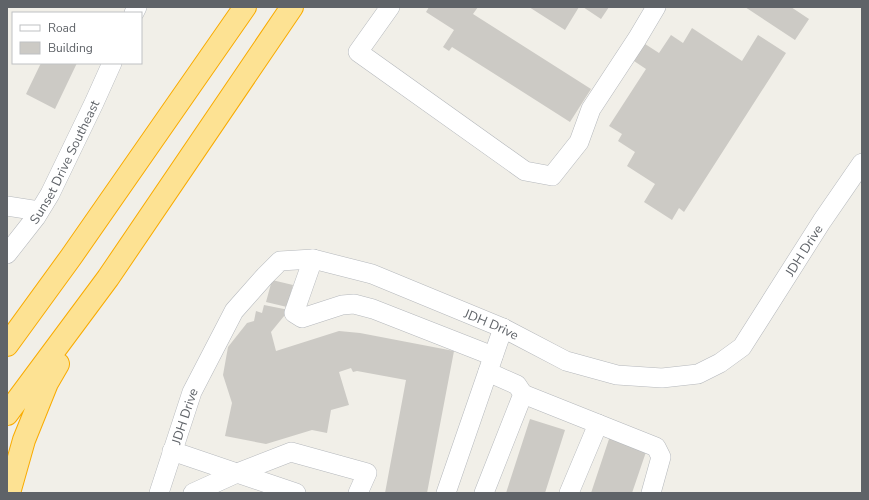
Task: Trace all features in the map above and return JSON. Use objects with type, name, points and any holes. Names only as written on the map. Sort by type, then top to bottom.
[{"type":"highway","points":[[7,345],[71,257],[246,7]]},
{"type":"highway","points":[[7,414],[108,278],[292,7]]},
{"type":"highway","points":[[9,493],[24,440],[47,383],[108,278]]},
{"type":"street","points":[[390,7],[358,52],[525,171],[552,176],[579,142],[591,109],[656,7]]},
{"type":"street","name":"Sunset Drive Southeast","points":[[7,254],[40,211],[50,194],[112,64]]},
{"type":"street","name":"JDH Drive","points":[[159,493],[192,392],[234,311],[280,261],[314,259],[372,274],[503,328],[566,361],[617,375],[662,378],[698,374],[720,363],[742,347],[822,221],[862,163]]},
{"type":"street","points":[[7,206],[40,211]]},
{"type":"street","points":[[314,259],[294,313],[302,318],[342,305],[354,304],[374,309],[491,364],[517,385],[523,394],[656,447],[661,457],[651,493]]},
{"type":"street","points":[[446,493],[503,328]]},
{"type":"street","points":[[484,493],[523,394]]},
{"type":"street","points":[[569,493],[598,424]]},
{"type":"street","points":[[172,451],[296,493]]},
{"type":"street","points":[[193,493],[237,473],[291,452],[366,473],[358,493]]},
{"type":"building","points":[[429,7],[478,7],[473,14],[591,89],[570,122],[452,47],[449,51],[443,47],[454,30],[426,12]]},
{"type":"building","points":[[529,7],[579,7],[565,30]]},
{"type":"building","points":[[583,7],[609,7],[601,19]]},
{"type":"building","points":[[745,7],[791,7],[809,19],[795,40]]},
{"type":"building","points":[[692,28],[742,61],[758,35],[786,53],[684,212],[679,208],[672,220],[644,202],[655,184],[627,166],[635,152],[618,141],[622,134],[609,126],[646,69],[631,59],[642,42],[659,53],[671,35],[683,43]]},
{"type":"building","points":[[41,64],[77,64],[55,109],[26,94]]},
{"type":"building","points":[[272,280],[293,285],[287,307],[266,302]]},
{"type":"building","points":[[264,305],[289,310],[271,332],[276,351],[339,331],[360,333],[454,351],[427,493],[385,493],[406,380],[357,371],[353,372],[351,368],[339,372],[349,405],[331,410],[327,433],[312,430],[266,444],[225,436],[232,403],[223,375],[228,347],[247,323],[254,321],[256,311],[262,313]]},
{"type":"building","points":[[530,419],[565,430],[545,493],[506,493]]},
{"type":"building","points":[[610,436],[647,449],[632,493],[591,493]]}]
